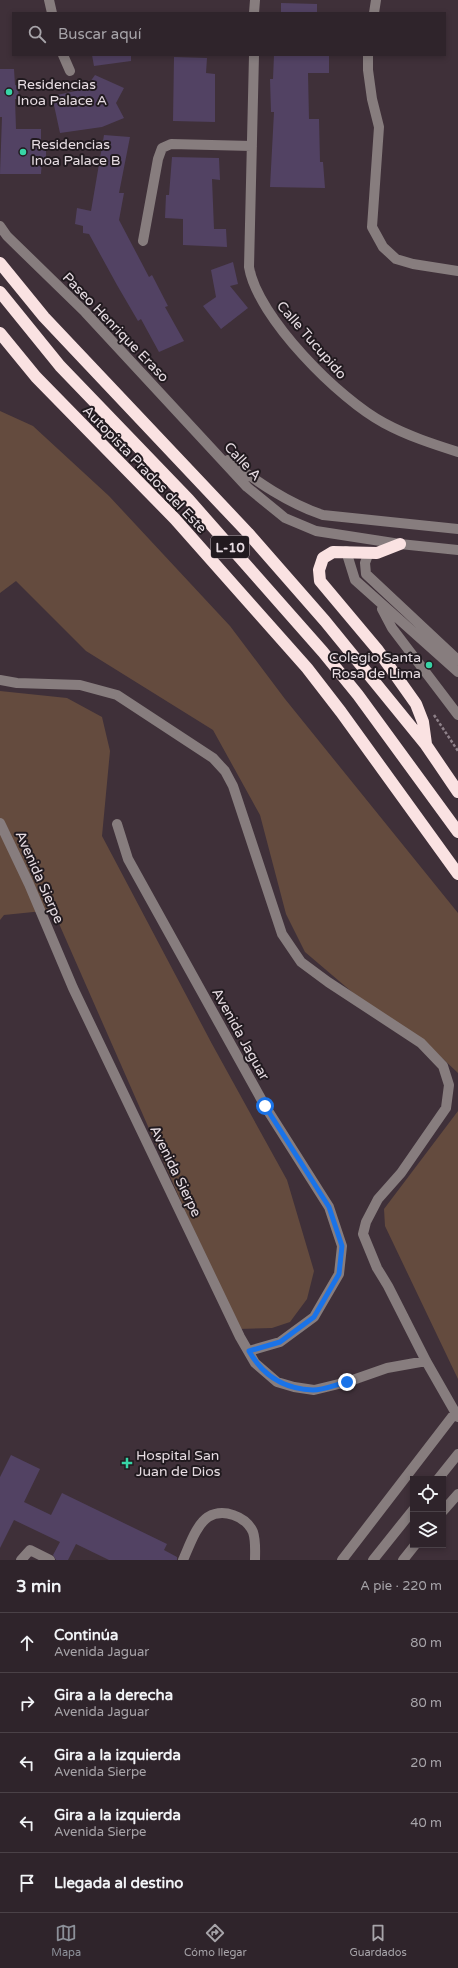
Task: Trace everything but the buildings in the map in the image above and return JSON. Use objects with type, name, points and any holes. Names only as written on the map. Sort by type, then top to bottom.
[{"type":"highway","points":[[0,263],[44,317],[248,532],[326,621],[426,745],[458,792]]},
{"type":"highway","name":"Autopista Prados del Este","points":[[0,292],[24,324],[60,366],[189,500],[323,652],[358,695],[458,832]]},
{"type":"highway","name":"Autopista Prados del Este","points":[[0,333],[36,377],[175,519],[307,668],[342,712],[458,874]]},
{"type":"highway","points":[[400,544],[377,552],[333,552],[323,558],[318,570],[320,581],[377,649],[416,704],[423,722],[426,745]]},
{"type":"street","points":[[49,0],[52,12]]},
{"type":"street","points":[[254,12],[255,0]]},
{"type":"street","points":[[374,12],[376,0]]},
{"type":"street","points":[[63,56],[70,72]]},
{"type":"street","name":"Calle Tucupido","points":[[254,56],[249,267],[251,280],[263,305],[324,376],[360,409],[408,436],[458,452]]},
{"type":"street","points":[[368,56],[368,70],[372,99],[379,127],[372,227],[383,247],[396,259],[413,264],[458,271]]},
{"type":"street","points":[[143,241],[158,159],[162,148],[171,144],[252,146]]},
{"type":"street","name":"Paseo Henrique Eraso","points":[[0,226],[7,236],[85,312],[212,449]]},
{"type":"street","name":"Calle A","points":[[212,449],[270,490],[305,509],[317,513],[458,530]]},
{"type":"street","name":"Calle A","points":[[212,449],[247,487],[285,518],[316,530],[400,544],[458,550]]},
{"type":"street","points":[[346,551],[354,580],[458,672]]},
{"type":"street","points":[[369,552],[365,563],[366,574],[458,660]]},
{"type":"street","points":[[378,602],[392,628],[458,715]]},
{"type":"street","points":[[0,680],[17,683],[80,685],[117,695],[213,758],[225,771],[234,786],[282,934],[300,962],[422,1043],[442,1066],[449,1085],[446,1108],[401,1173],[378,1199],[366,1222],[363,1234],[377,1268],[388,1286],[426,1362],[456,1415],[342,1560]]},
{"type":"street","name":"Avenida Sierpe","points":[[0,823],[29,884],[73,988],[237,1330],[255,1363],[277,1382],[294,1387],[314,1390],[347,1382],[387,1368],[426,1362]]},
{"type":"street","name":"Avenida Jaguar","points":[[117,824],[128,858],[219,1023],[265,1106],[329,1207],[342,1246],[339,1274],[314,1317],[280,1342],[249,1351]]},
{"type":"street","points":[[440,1476],[458,1454]]},
{"type":"street","points":[[446,1508],[458,1494]]},
{"type":"street","points":[[373,1560],[411,1512]]},
{"type":"street","points":[[183,1560],[202,1524],[208,1517],[220,1513],[232,1514],[243,1521],[253,1532],[256,1545],[255,1560]]},
{"type":"street","points":[[403,1560],[413,1548]]},
{"type":"street","points":[[21,1560],[30,1550],[50,1560]]},
{"type":"shaded area","points":[[0,411],[33,426],[109,496],[230,626],[285,699],[458,913],[458,1073],[423,1040],[359,998],[305,952],[286,914],[260,815],[213,730],[86,651],[16,581],[0,593]]},
{"type":"shaded area","points":[[0,691],[67,698],[102,717],[110,751],[102,836],[212,1044],[287,1180],[314,1271],[307,1299],[290,1322],[272,1328],[237,1329],[53,910],[4,915],[0,920]]},
{"type":"shaded area","points":[[458,1111],[458,1379],[385,1226],[384,1209]]},
{"type":"place","name":"Residencias Inoa Palace A","points":[[9,92]]},
{"type":"place","name":"Residencias Inoa Palace B","points":[[23,152]]},
{"type":"place","name":"Colegio Santa Rosa de Lima","points":[[429,665]]},
{"type":"place","name":"Hospital San Juan de Dios","points":[[127,1463]]},
{"type":"route","points":[[265,1106],[329,1207],[342,1246],[339,1274],[314,1317],[280,1342],[249,1351],[255,1363],[277,1382],[294,1387],[314,1390],[347,1382]]}]
